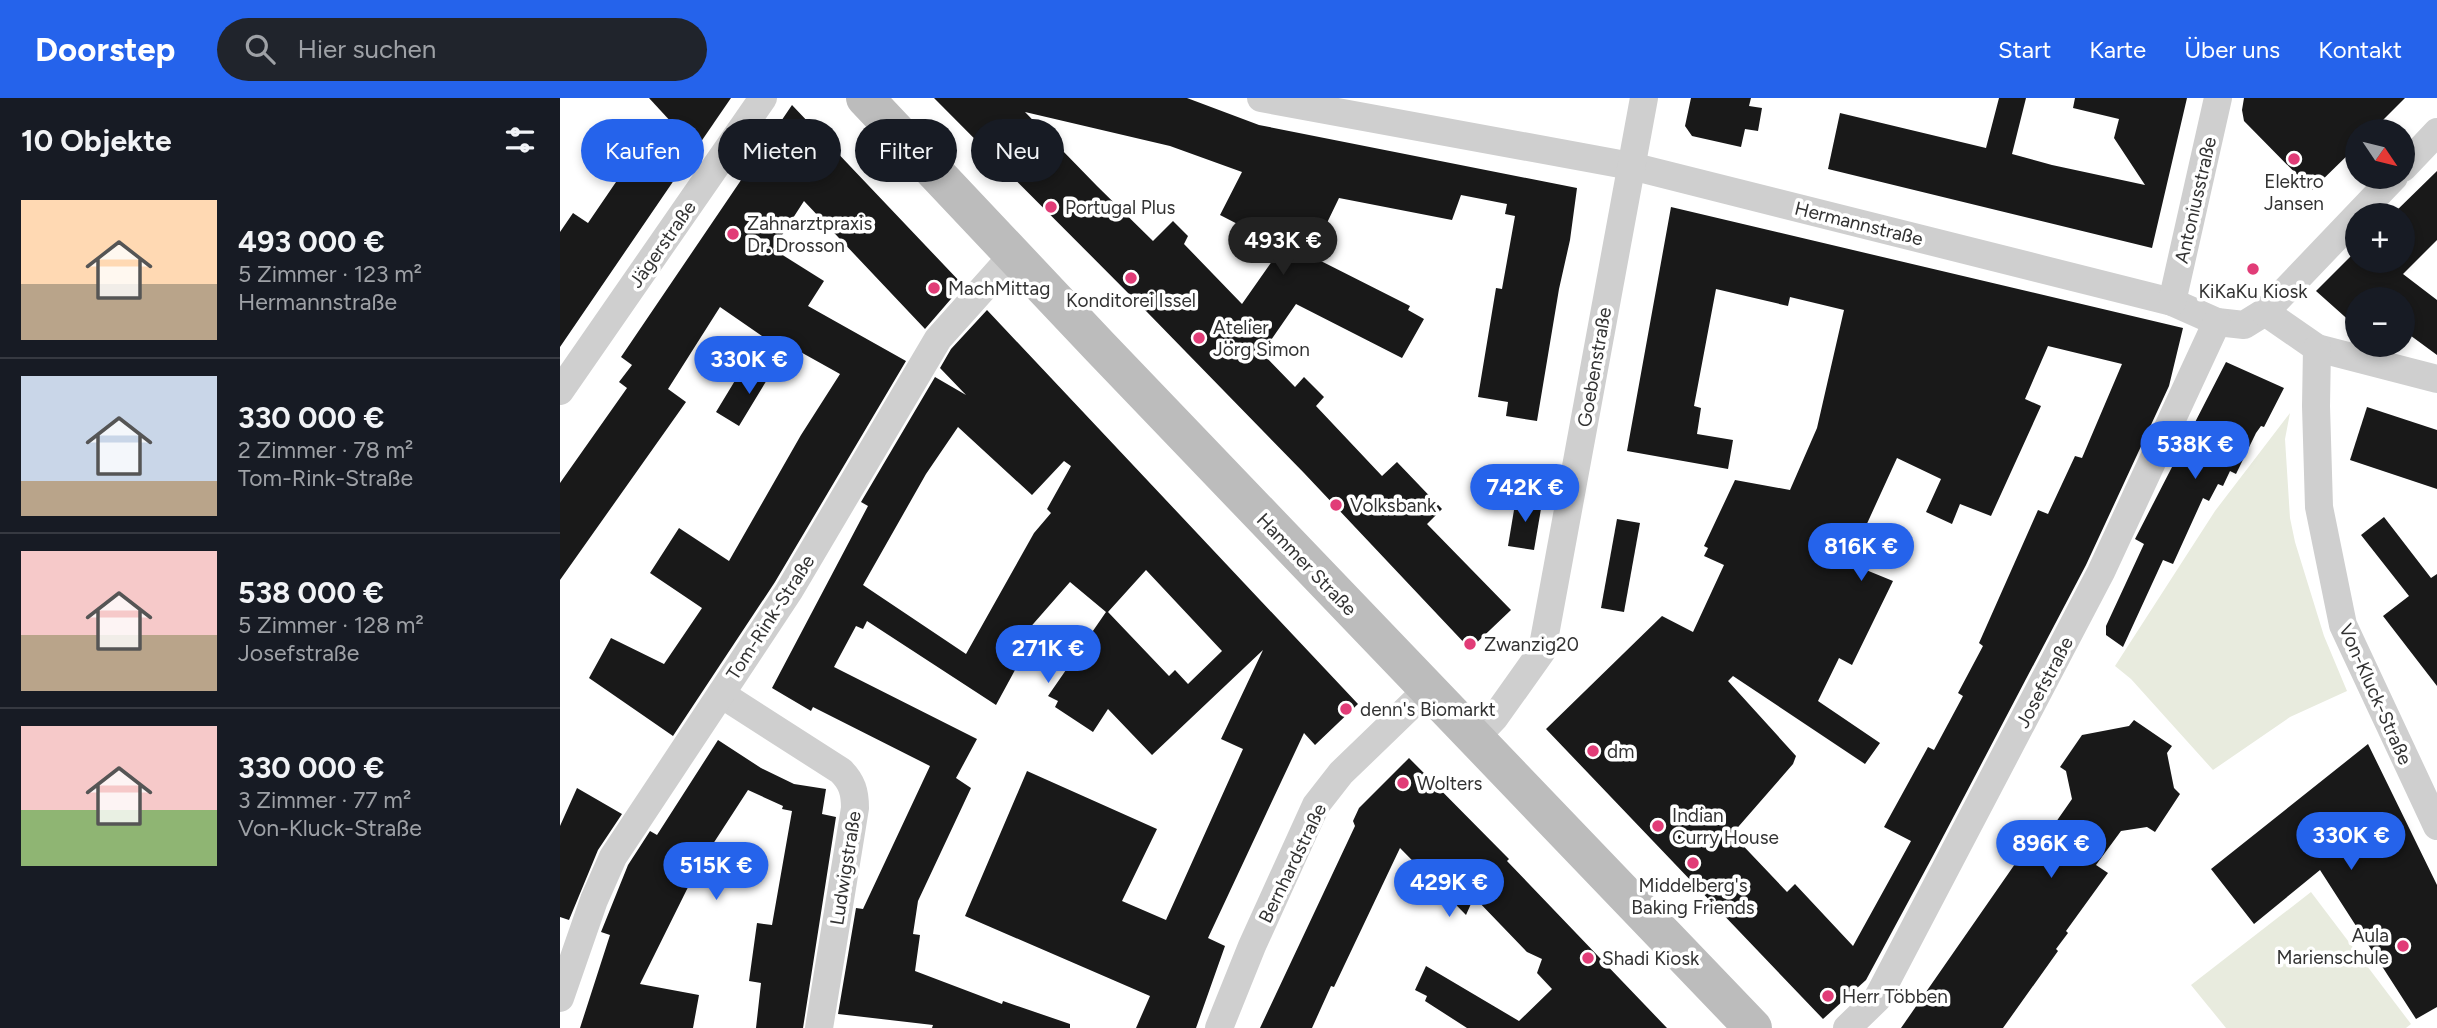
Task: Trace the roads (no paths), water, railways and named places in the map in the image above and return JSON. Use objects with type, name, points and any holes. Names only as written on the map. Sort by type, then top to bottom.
[{"type":"main road","name":"Hammer Straße","points":[[865,98],[1427,690],[1753,1028]]},
{"type":"street","name":"Jägerstraße","points":[[560,391],[763,98]]},
{"type":"street","name":"Hermannstraße","points":[[1261,98],[1631,166],[2172,302],[2217,321],[2244,325],[2265,312]]},
{"type":"street","name":"Goebenstraße","points":[[1475,738],[1495,717],[1542,651],[1644,98]]},
{"type":"street","name":"Antoniusstraße","points":[[2172,302],[2218,98]]},
{"type":"street","points":[[2415,155],[2437,132]]},
{"type":"street","points":[[2383,189],[2265,312],[2317,348],[2437,379]]},
{"type":"street","name":"Tom-Rink-Straße","points":[[560,998],[594,900],[613,857],[789,591],[938,339],[1013,255]]},
{"type":"street","name":"Josefstraße","points":[[1847,1028],[1877,999],[2101,572],[2217,321]]},
{"type":"street","name":"Von-Kluck-Straße","points":[[2317,348],[2319,507],[2343,625],[2437,826]]},
{"type":"street","name":"Bernhardstraße","points":[[1219,1028],[1252,946],[1316,805],[1341,774],[1427,690]]},
{"type":"street","name":"Ludwigstraße","points":[[720,694],[841,771],[850,780],[855,808],[820,1028]]},
{"type":"place","name":"Elektro Jansen","points":[[2294,159]]},
{"type":"place","name":"Portugal Plus","points":[[1051,207]]},
{"type":"place","name":"Zahnarztpraxis Dr. Drosson","points":[[733,234]]},
{"type":"place","name":"KiKaKu Kiosk","points":[[2253,269]]},
{"type":"place","name":"Konditorei Issel","points":[[1131,278]]},
{"type":"place","name":"MachMittag","points":[[934,288]]},
{"type":"place","name":"Atelier Jörg Simon","points":[[1199,338]]},
{"type":"place","name":"Volksbank","points":[[1336,505]]},
{"type":"place","name":"Zwanzig20","points":[[1470,644]]},
{"type":"place","name":"denn's Biomarkt","points":[[1346,709]]},
{"type":"place","name":"dm","points":[[1593,751]]},
{"type":"place","name":"Wolters","points":[[1403,783]]},
{"type":"place","name":"Indian Curry House","points":[[1658,826]]},
{"type":"place","name":"Middelberg's Baking Friends","points":[[1693,863]]},
{"type":"place","name":"Aula Marienschule","points":[[2403,946]]},
{"type":"place","name":"Shadi Kiosk","points":[[1588,958]]},
{"type":"place","name":"Herr Többen","points":[[1828,996]]}]
